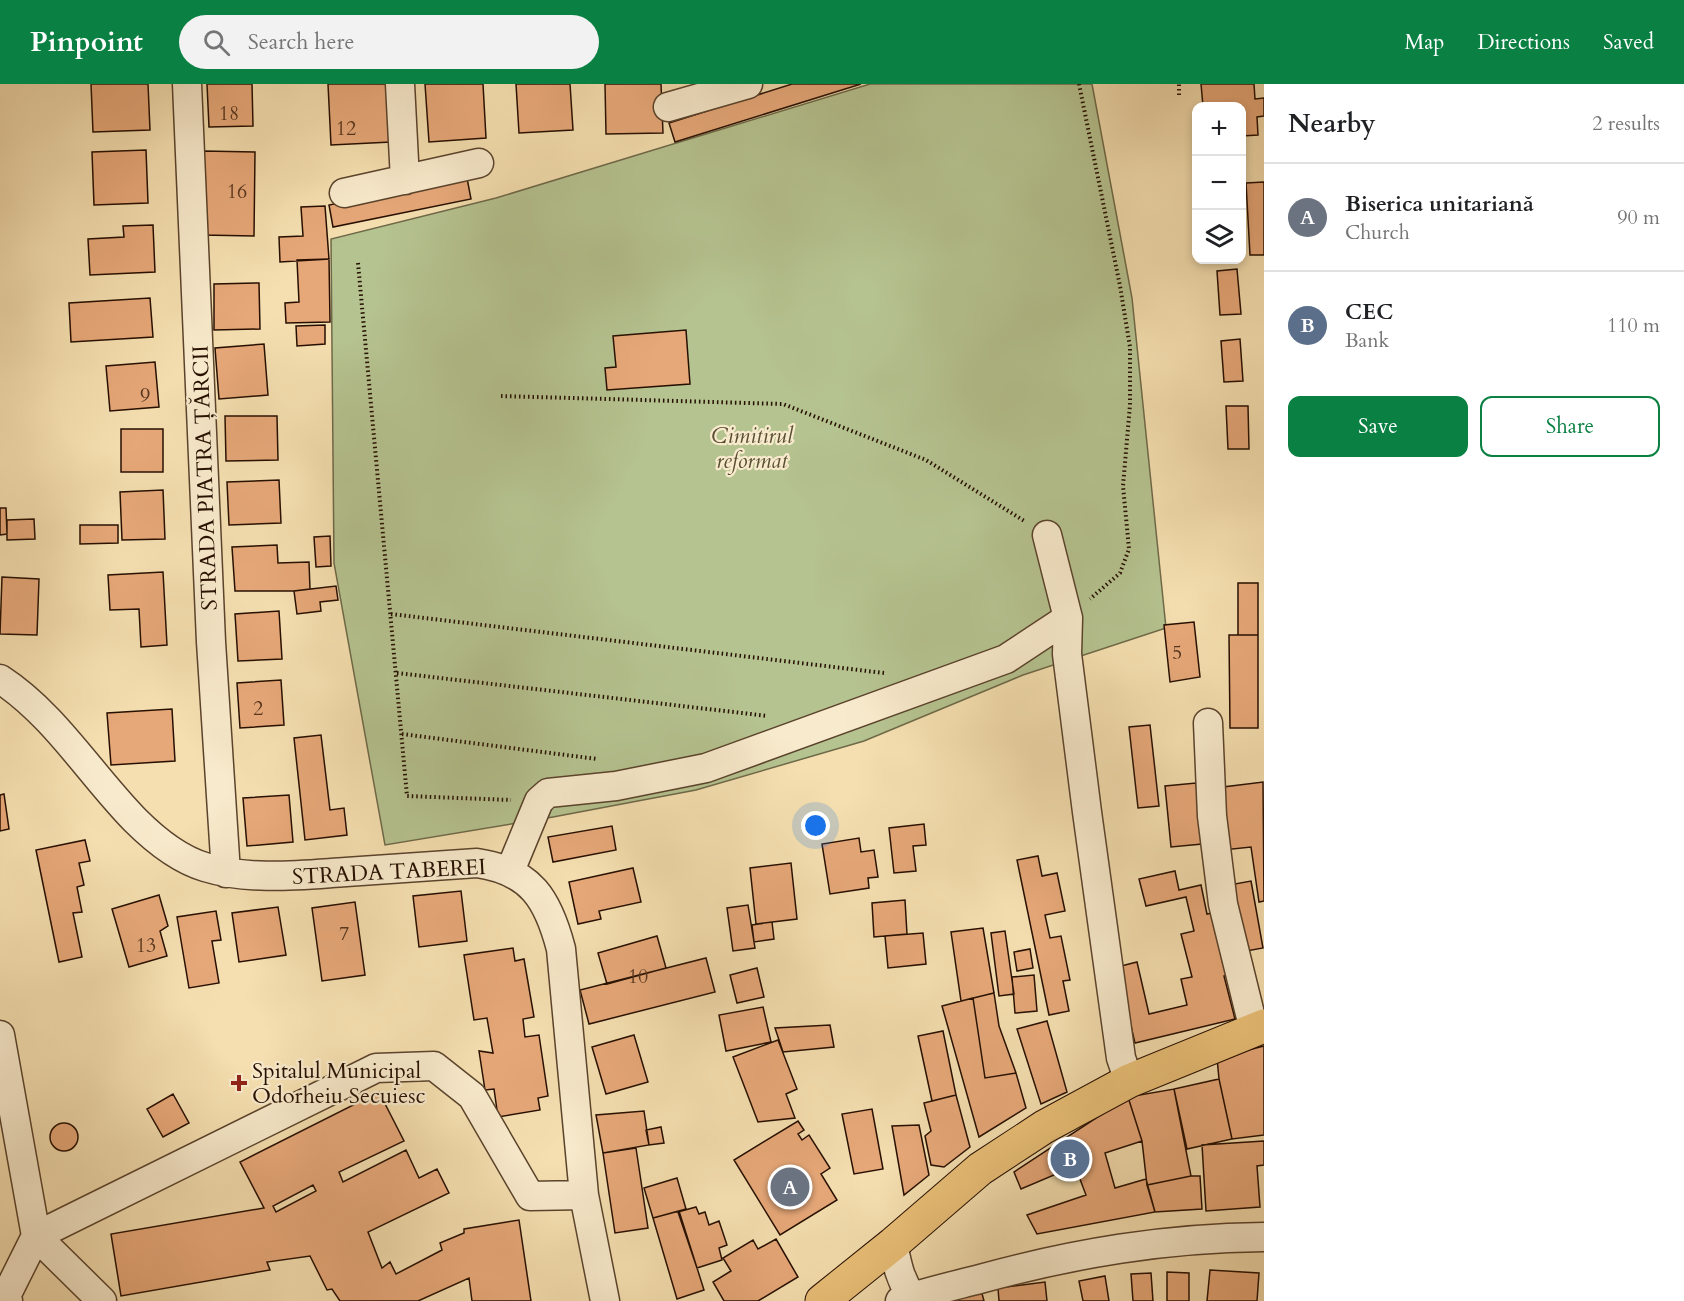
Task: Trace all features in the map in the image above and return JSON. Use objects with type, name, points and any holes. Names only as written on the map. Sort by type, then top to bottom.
[{"type":"main road","points":[[822,1301],[980,1169],[1044,1127],[1129,1081],[1259,1028]]},
{"type":"street","name":"STRADA PIATRA ȚĂRCII","points":[[187,84],[210,630],[226,873]]},
{"type":"street","points":[[400,84],[405,180]]},
{"type":"street","points":[[668,107],[748,84]]},
{"type":"street","points":[[344,193],[478,164]]},
{"type":"street","points":[[1047,535],[1068,618],[1068,654],[1086,812],[1121,1058],[1129,1081]]},
{"type":"street","points":[[510,871],[539,801],[548,793],[616,786],[705,768],[1006,659],[1068,618]]},
{"type":"street","name":"STRADA TABEREI","points":[[0,679],[14,688],[49,722],[152,837],[187,860],[226,873],[286,876],[477,862],[510,871],[540,896],[550,913],[561,949],[584,1195],[605,1301]]},
{"type":"street","points":[[1208,723],[1212,816],[1222,904],[1259,1028]]},
{"type":"street","points":[[0,1035],[5,1096],[36,1236],[102,1301]]},
{"type":"street","points":[[8,1301],[7,1294],[36,1236],[376,1068],[434,1066],[472,1096],[530,1196],[584,1195]]},
{"type":"street","points":[[893,1244],[897,1269],[906,1299],[1025,1267],[1118,1248],[1206,1238],[1264,1237]]},
{"type":"path","points":[[1068,618],[1120,573],[1129,549],[1124,486],[1130,405],[1130,347],[1079,84]]},
{"type":"path","points":[[1179,84],[1179,95]]},
{"type":"path","points":[[358,263],[407,796],[539,801]]},
{"type":"path","points":[[501,396],[783,404],[926,460],[1047,535]]},
{"type":"path","points":[[391,614],[888,674]]},
{"type":"path","points":[[396,673],[770,717]]},
{"type":"path","points":[[402,734],[598,759]]},
{"type":"green space","name":"Cimitirul reformat","points":[[870,84],[1092,84],[1132,298],[1166,628],[1023,675],[864,741],[696,790],[385,845],[334,563],[331,239],[496,198]]},
{"type":"building","points":[[91,84],[148,84],[150,130],[93,132]]},
{"type":"building","points":[[207,84],[252,84],[253,126],[209,127]]},
{"type":"building","points":[[328,84],[387,84],[391,142],[331,145]]},
{"type":"building","points":[[425,84],[483,84],[486,138],[429,142]]},
{"type":"building","points":[[516,84],[570,84],[573,130],[519,133]]},
{"type":"building","points":[[605,84],[661,84],[663,133],[606,134]]},
{"type":"building","points":[[792,84],[861,84],[675,142],[669,123]]},
{"type":"building","points":[[1201,84],[1254,84],[1255,99],[1264,98],[1264,116],[1257,117],[1258,135],[1246,136],[1246,102],[1203,102]]},
{"type":"building","points":[[146,150],[148,203],[94,205],[92,152]]},
{"type":"building","points":[[203,151],[255,152],[254,236],[202,235]]},
{"type":"building","points":[[467,178],[471,199],[333,227],[329,205]]},
{"type":"building","points":[[1264,182],[1264,255],[1250,255],[1246,183]]},
{"type":"building","points":[[325,206],[329,259],[280,262],[279,237],[303,236],[301,207]]},
{"type":"building","points":[[153,225],[155,272],[90,275],[88,239],[124,237],[123,226]]},
{"type":"building","points":[[329,259],[330,322],[286,323],[285,303],[299,302],[297,260]]},
{"type":"building","points":[[1237,269],[1241,314],[1220,315],[1217,271]]},
{"type":"building","points":[[259,283],[260,329],[214,330],[214,284]]},
{"type":"building","points":[[150,298],[153,337],[71,342],[69,303]]},
{"type":"building","points":[[325,325],[325,344],[297,346],[296,326]]},
{"type":"building","points":[[686,330],[690,384],[607,390],[605,368],[616,367],[613,336]]},
{"type":"building","points":[[1240,339],[1243,381],[1224,382],[1221,341]]},
{"type":"building","points":[[264,344],[268,395],[219,399],[215,348]]},
{"type":"building","points":[[155,362],[159,407],[110,411],[106,366]]},
{"type":"building","points":[[1226,406],[1248,406],[1249,449],[1228,449]]},
{"type":"building","points":[[225,416],[277,416],[278,460],[226,461]]},
{"type":"building","points":[[121,429],[163,429],[163,472],[121,472]]},
{"type":"building","points":[[279,480],[281,523],[229,525],[227,482]]},
{"type":"building","points":[[163,490],[165,539],[122,540],[120,492]]},
{"type":"building","points":[[0,508],[6,508],[7,534],[0,535]]},
{"type":"building","points":[[34,519],[35,539],[7,540],[7,520]]},
{"type":"building","points":[[80,525],[118,525],[118,543],[80,544]]},
{"type":"building","points":[[330,536],[331,566],[316,567],[314,537]]},
{"type":"building","points":[[277,545],[278,563],[309,562],[310,589],[235,591],[232,547]]},
{"type":"building","points":[[163,572],[167,645],[141,647],[139,609],[110,610],[108,575]]},
{"type":"building","points":[[2,577],[39,579],[37,635],[0,634]]},
{"type":"building","points":[[1238,583],[1258,583],[1258,635],[1238,635]]},
{"type":"building","points":[[336,586],[338,600],[320,602],[321,611],[297,614],[294,591]]},
{"type":"building","points":[[279,611],[282,659],[238,661],[235,614]]},
{"type":"building","points":[[1194,622],[1200,677],[1170,682],[1164,625]]},
{"type":"building","points":[[1229,635],[1258,635],[1258,728],[1230,728]]},
{"type":"building","points":[[281,680],[284,725],[240,728],[237,683]]},
{"type":"building","points":[[172,709],[175,761],[111,765],[107,713]]},
{"type":"building","points":[[1150,725],[1159,806],[1138,808],[1129,727]]},
{"type":"building","points":[[321,735],[330,810],[344,808],[347,835],[305,840],[294,738]]},
{"type":"building","points":[[1263,782],[1264,901],[1259,902],[1251,847],[1223,850],[1215,788]]},
{"type":"building","points":[[1196,783],[1202,844],[1171,847],[1165,786]]},
{"type":"building","points":[[4,794],[9,829],[0,831],[0,795]]},
{"type":"building","points":[[289,795],[293,842],[247,846],[243,798]]},
{"type":"building","points":[[924,824],[926,845],[913,846],[916,871],[894,873],[889,828]]},
{"type":"building","points":[[612,826],[616,850],[553,862],[548,837]]},
{"type":"building","points":[[859,838],[861,852],[874,850],[878,877],[868,878],[869,888],[830,894],[822,844]]},
{"type":"building","points":[[85,840],[90,861],[79,863],[84,885],[77,887],[82,912],[73,913],[82,957],[59,962],[36,850]]},
{"type":"building","points":[[1038,856],[1042,876],[1057,873],[1065,911],[1045,915],[1050,938],[1061,936],[1070,980],[1063,981],[1069,1011],[1049,1015],[1017,860]]},
{"type":"building","points":[[791,863],[797,919],[756,924],[750,868]]},
{"type":"building","points":[[633,868],[641,902],[599,911],[601,919],[578,924],[569,882]]},
{"type":"building","points":[[1175,871],[1179,890],[1201,885],[1207,914],[1217,912],[1232,974],[1224,976],[1235,1019],[1135,1043],[1117,967],[1137,962],[1149,1014],[1187,1005],[1181,979],[1192,977],[1181,934],[1194,931],[1186,897],[1146,906],[1139,879]]},
{"type":"building","points":[[1251,881],[1263,948],[1241,952],[1229,885]]},
{"type":"building","points":[[461,891],[467,941],[419,947],[413,896]]},
{"type":"building","points":[[159,895],[168,926],[160,931],[167,956],[129,967],[112,909]]},
{"type":"building","points":[[905,900],[907,934],[874,937],[872,903]]},
{"type":"building","points":[[355,902],[365,975],[322,981],[312,908]]},
{"type":"building","points":[[748,905],[755,948],[733,951],[727,908]]},
{"type":"building","points":[[278,907],[286,955],[239,962],[232,913]]},
{"type":"building","points":[[216,911],[221,940],[212,941],[219,983],[189,988],[177,917]]},
{"type":"building","points":[[772,922],[774,939],[754,942],[752,925]]},
{"type":"building","points":[[983,928],[994,993],[961,1001],[951,932]]},
{"type":"building","points":[[1005,931],[1014,994],[999,996],[991,933]]},
{"type":"building","points":[[923,933],[926,964],[888,968],[885,936]]},
{"type":"building","points":[[657,936],[666,968],[607,984],[598,953]]},
{"type":"building","points":[[513,948],[515,961],[524,959],[534,1017],[523,1019],[525,1037],[539,1035],[548,1096],[538,1098],[540,1110],[498,1117],[494,1089],[485,1090],[479,1051],[493,1053],[487,1018],[474,1020],[464,955]]},
{"type":"building","points":[[1030,949],[1033,968],[1017,971],[1014,952]]},
{"type":"building","points":[[706,958],[715,992],[589,1024],[580,990]]},
{"type":"building","points":[[757,968],[764,997],[737,1003],[730,975]]},
{"type":"building","points":[[1034,975],[1037,1011],[1015,1013],[1012,977]]},
{"type":"building","points":[[994,993],[999,1026],[1016,1073],[985,1078],[973,998]]},
{"type":"building","points":[[973,998],[985,1078],[1016,1073],[1026,1108],[979,1137],[942,1006]]},
{"type":"building","points":[[763,1007],[771,1042],[726,1051],[719,1015]]},
{"type":"building","points":[[1047,1021],[1067,1092],[1041,1104],[1017,1029]]},
{"type":"building","points":[[830,1025],[834,1047],[783,1052],[775,1028]]},
{"type":"building","points":[[943,1031],[956,1095],[932,1101],[918,1036]]},
{"type":"building","points":[[634,1035],[648,1082],[606,1094],[592,1047]]},
{"type":"building","points":[[778,1040],[797,1089],[786,1094],[795,1118],[758,1122],[733,1057]]},
{"type":"building","points":[[1264,1046],[1264,1135],[1232,1139],[1219,1079],[1217,1058]]},
{"type":"building","points":[[1219,1079],[1232,1139],[1187,1149],[1174,1089]]},
{"type":"building","points":[[1174,1089],[1191,1176],[1147,1185],[1142,1141],[1128,1097]]},
{"type":"building","points":[[379,1092],[404,1141],[339,1172],[343,1182],[406,1150],[419,1178],[437,1169],[449,1193],[368,1232],[382,1268],[390,1262],[396,1274],[442,1250],[440,1243],[464,1233],[464,1229],[519,1220],[531,1301],[472,1301],[469,1278],[418,1301],[340,1301],[332,1289],[327,1290],[310,1256],[267,1262],[270,1270],[121,1296],[111,1234],[264,1208],[240,1162]],"holes":[[[313,1185],[316,1191],[276,1212],[273,1206]]]},
{"type":"building","points":[[173,1094],[189,1123],[163,1137],[147,1109]]},
{"type":"building","points":[[956,1095],[970,1147],[944,1167],[931,1165],[925,1136],[931,1131],[924,1103]]},
{"type":"building","points":[[1128,1097],[1142,1141],[1105,1153],[1115,1188],[1146,1179],[1155,1212],[1037,1234],[1027,1215],[1086,1195],[1075,1166],[1021,1189],[1014,1172]]},
{"type":"building","points":[[872,1109],[883,1169],[854,1174],[842,1114]]},
{"type":"building","points":[[644,1111],[649,1145],[603,1153],[596,1115]]},
{"type":"building","points":[[798,1121],[804,1130],[798,1134],[802,1140],[809,1135],[830,1168],[821,1174],[837,1200],[780,1235],[734,1160]]},
{"type":"building","points":[[64,1123],[74,1127],[78,1137],[74,1147],[64,1151],[54,1147],[50,1137],[54,1127]]},
{"type":"building","points":[[919,1125],[929,1175],[904,1195],[892,1126]]},
{"type":"building","points":[[661,1127],[664,1143],[649,1145],[646,1130]]},
{"type":"building","points":[[1264,1141],[1264,1165],[1257,1166],[1260,1207],[1206,1211],[1202,1145]]},
{"type":"building","points":[[636,1148],[648,1228],[615,1233],[603,1153]]},
{"type":"building","points":[[1200,1176],[1202,1209],[1155,1212],[1147,1185]]},
{"type":"building","points":[[677,1178],[686,1209],[653,1218],[644,1188]]},
{"type":"building","points":[[696,1207],[699,1214],[705,1212],[709,1225],[719,1221],[727,1245],[719,1248],[722,1260],[697,1268],[678,1212]]},
{"type":"building","points":[[679,1211],[704,1290],[677,1299],[653,1218]]},
{"type":"building","points":[[776,1239],[798,1277],[758,1301],[724,1301],[713,1282],[731,1271],[723,1258],[753,1240],[758,1249]]},
{"type":"building","points":[[1210,1270],[1259,1273],[1257,1301],[1207,1301]]},
{"type":"building","points":[[1167,1272],[1189,1273],[1189,1301],[1167,1301]]},
{"type":"building","points":[[1151,1273],[1153,1301],[1133,1301],[1131,1274]]},
{"type":"building","points":[[1105,1276],[1109,1301],[1083,1301],[1079,1281]]},
{"type":"building","points":[[1045,1282],[1047,1301],[999,1301],[998,1288]]},
{"type":"building","points":[[980,1286],[984,1301],[943,1301]]},
{"type":"place","name":"Spitalul Municipal Odorheiu Secuiesc","points":[[239,1083]]},
{"type":"place","name":"CEC","points":[[1070,1159]]},
{"type":"place","name":"Biserica unitariană","points":[[790,1187]]}]
